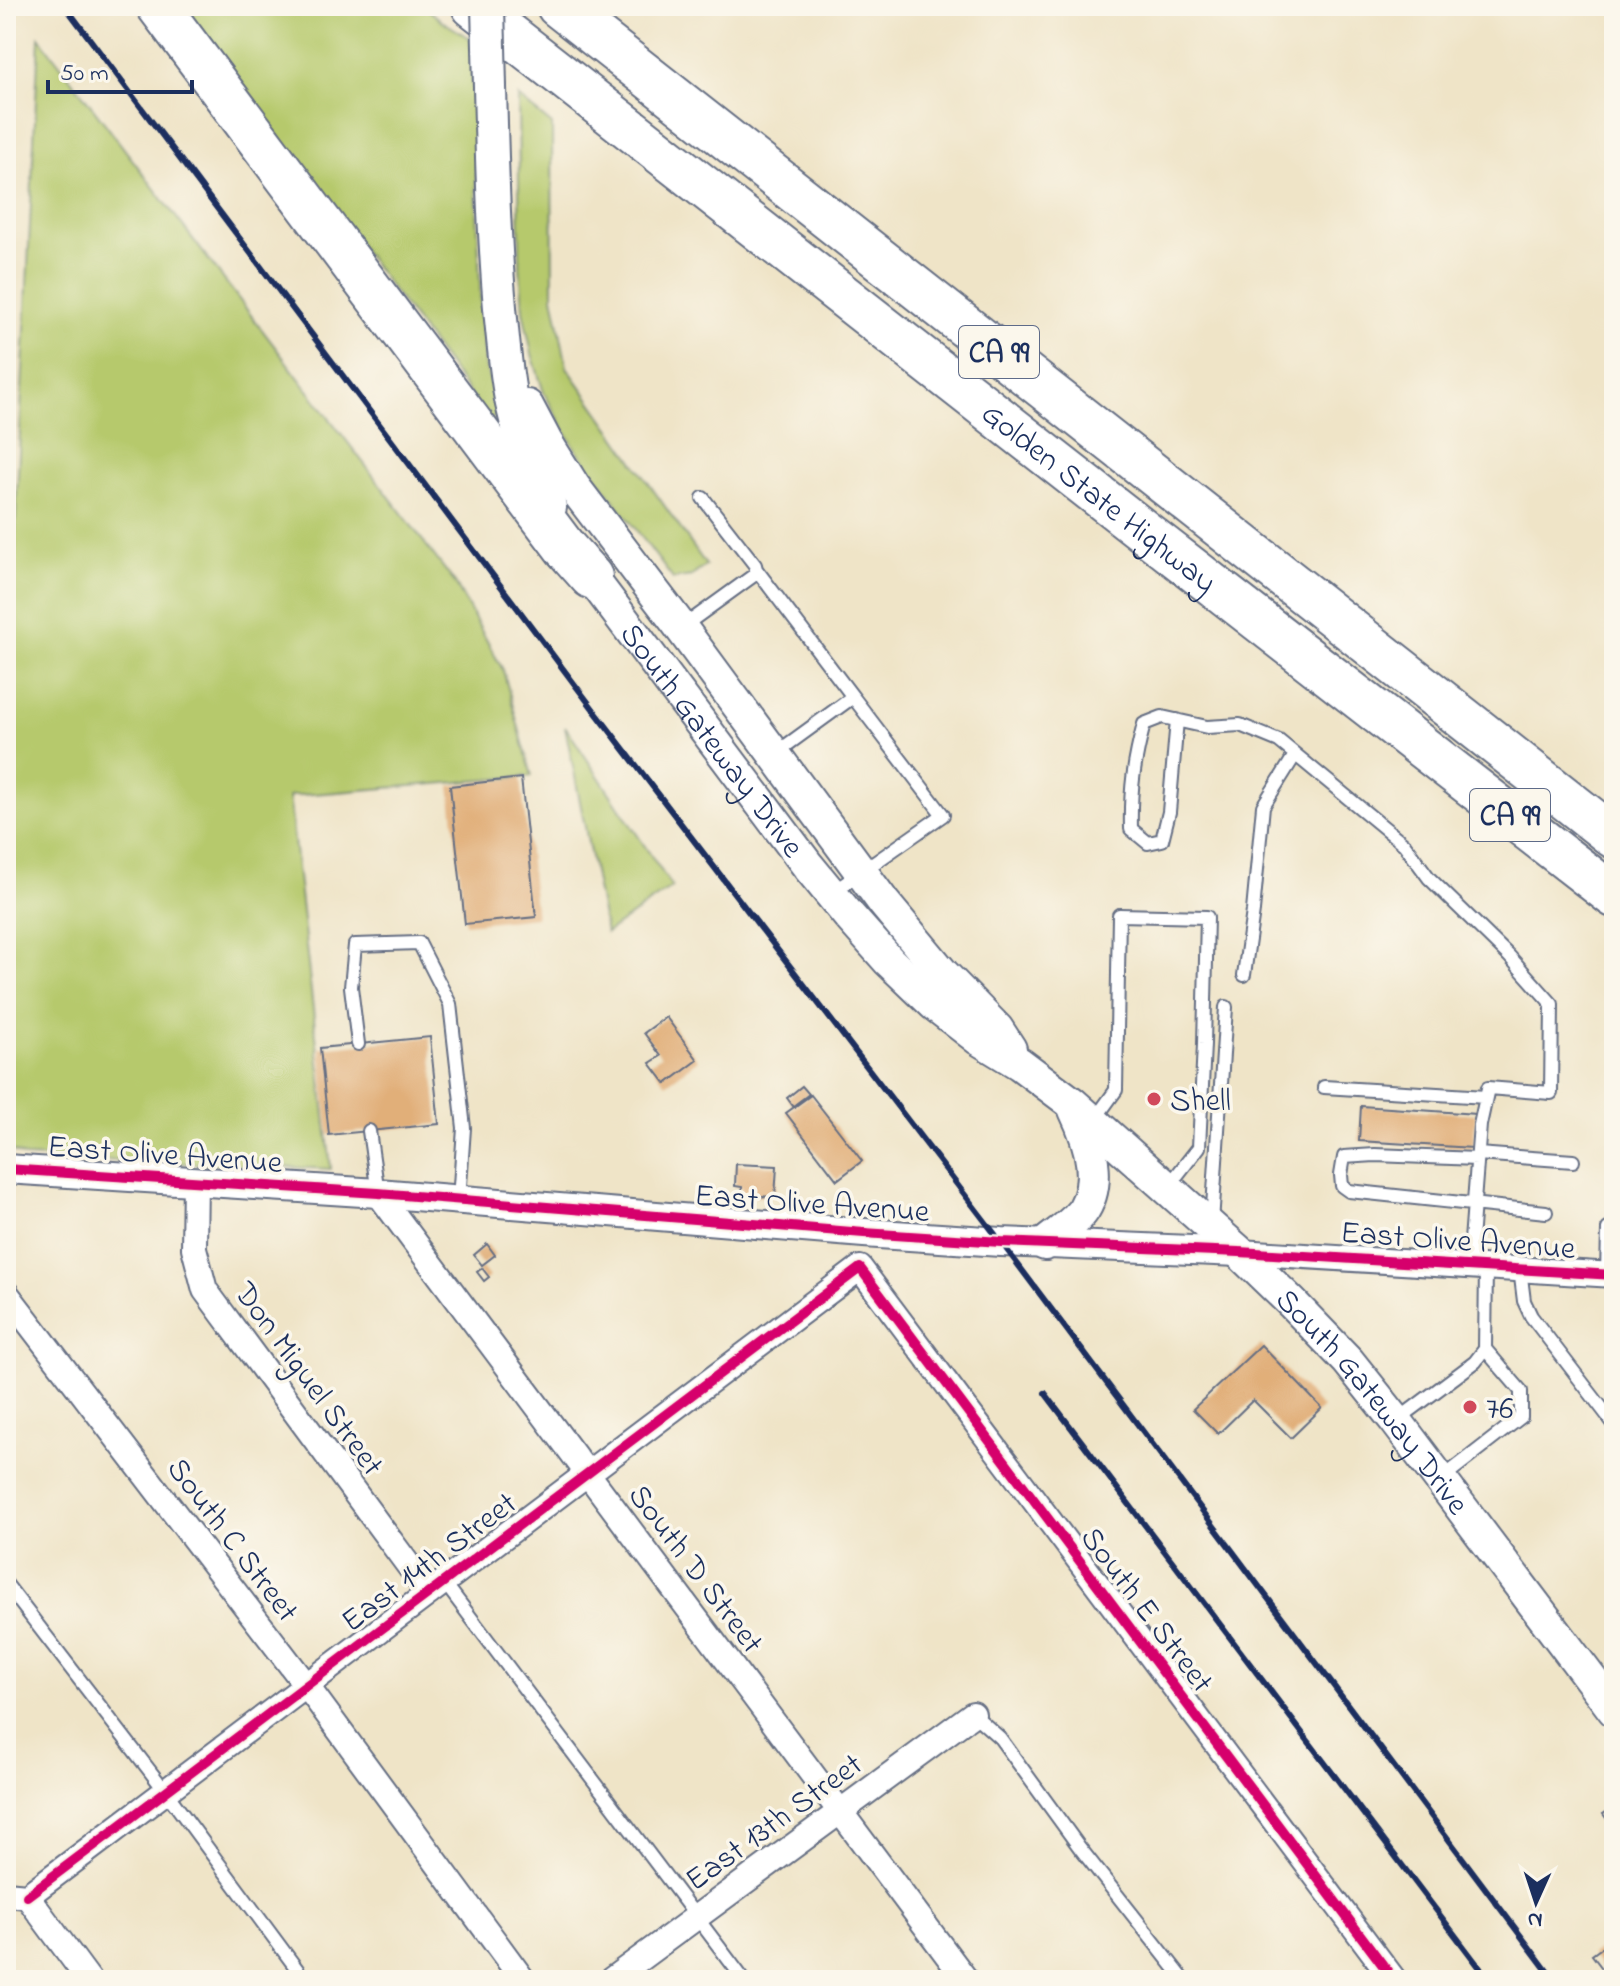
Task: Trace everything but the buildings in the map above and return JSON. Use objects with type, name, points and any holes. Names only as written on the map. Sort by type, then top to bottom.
[{"type":"highway","points":[[158,6],[566,549],[591,577]]},
{"type":"highway","name":"Golden State Highway","points":[[473,6],[1614,896]]},
{"type":"highway","name":"Golden State Highway","points":[[558,6],[1614,837]]},
{"type":"highway","points":[[1440,699],[1614,823]]},
{"type":"highway","points":[[1406,734],[1614,928]]},
{"type":"main road","name":"South Gateway Drive","points":[[488,6],[496,265],[506,377],[512,407],[536,479],[591,577],[830,893],[889,961],[934,1004],[1083,1112],[1239,1252],[1348,1361],[1441,1479],[1614,1710]]},
{"type":"main road","name":"South Gateway Drive","points":[[504,347],[526,403],[558,463],[599,522],[907,932],[997,1029],[1020,1064]]},
{"type":"main road","points":[[648,653],[681,628]]},
{"type":"main road","points":[[1045,1244],[1076,1219],[1090,1194],[1091,1148],[1084,1128],[1083,1112]]},
{"type":"street","name":"East Olive Avenue","points":[[6,1169],[378,1193],[864,1233],[1610,1275]]},
{"type":"street","name":"Don Miguel Street","points":[[195,1181],[194,1248],[205,1290],[436,1588]]},
{"type":"street","name":"South D Street","points":[[378,1193],[966,1980]]},
{"type":"street","points":[[860,1268],[864,1233]]},
{"type":"street","name":"East 14th Street","points":[[16,1895],[166,1792],[860,1268]]},
{"type":"street","name":"South E Street","points":[[860,1268],[1394,1980]]},
{"type":"street","name":"South C Street","points":[[6,1293],[306,1685],[523,1980]]},
{"type":"street","name":"East 13th Street","points":[[611,1980],[973,1714]]},
{"type":"street","points":[[16,1895],[89,1980]]},
{"type":"lane","points":[[703,498],[943,815],[830,893]]},
{"type":"lane","points":[[681,628],[757,573],[756,569]]},
{"type":"lane","points":[[774,754],[853,697]]},
{"type":"lane","points":[[1177,720],[1169,812],[1162,840],[1148,843],[1131,829],[1130,803],[1133,765],[1144,724],[1162,717],[1177,720],[1207,727],[1240,725],[1279,741],[1404,844],[1429,878],[1509,956],[1552,1004],[1551,1093],[1488,1088],[1480,1125],[1474,1205],[1485,1349],[1521,1391],[1521,1417],[1441,1479]]},
{"type":"lane","points":[[1244,975],[1263,806],[1295,755]]},
{"type":"lane","points":[[1083,1112],[1116,1090],[1119,915],[1207,917],[1199,1147],[1167,1188]]},
{"type":"lane","points":[[358,1044],[351,987],[355,945],[419,943],[450,1004],[464,1128],[459,1200]]},
{"type":"lane","points":[[1211,1227],[1226,1007]]},
{"type":"lane","points":[[1324,1087],[1486,1097]]},
{"type":"lane","points":[[369,1131],[378,1193]]},
{"type":"lane","points":[[1546,1212],[1349,1191],[1342,1186],[1344,1157],[1375,1155],[1573,1161]]},
{"type":"lane","points":[[1610,1275],[1608,1229],[1614,1230]]},
{"type":"lane","points":[[1520,1269],[1524,1301],[1531,1316],[1614,1424]]},
{"type":"lane","points":[[1396,1421],[1475,1362],[1485,1349]]},
{"type":"lane","points":[[6,1584],[305,1980]]},
{"type":"lane","points":[[436,1588],[744,1980]]},
{"type":"lane","points":[[973,1714],[1000,1738],[1080,1848],[1184,1980]]},
{"type":"green space","points":[[181,6],[424,6],[471,39],[481,313],[485,364],[499,413],[490,421]]},
{"type":"green space","points":[[39,37],[455,583],[503,670],[532,776],[289,796],[331,1169],[25,1157],[6,1148],[6,723]]},
{"type":"green space","points":[[518,97],[552,125],[553,296],[567,367],[706,565],[692,576],[673,579],[575,448],[544,393],[523,311]]},
{"type":"green space","points":[[565,726],[672,887],[606,933]]},
{"type":"railway","points":[[65,6],[597,714],[1001,1242],[1554,1980]]},
{"type":"railway","points":[[1045,1393],[1489,1980]]},
{"type":"cycle path","points":[[6,1169],[378,1193],[864,1233],[1614,1275]]},
{"type":"cycle path","points":[[27,1896],[860,1268],[1394,1980]]},
{"type":"place","name":"Shell","points":[[1154,1099]]},
{"type":"place","name":"76","points":[[1470,1407]]}]
